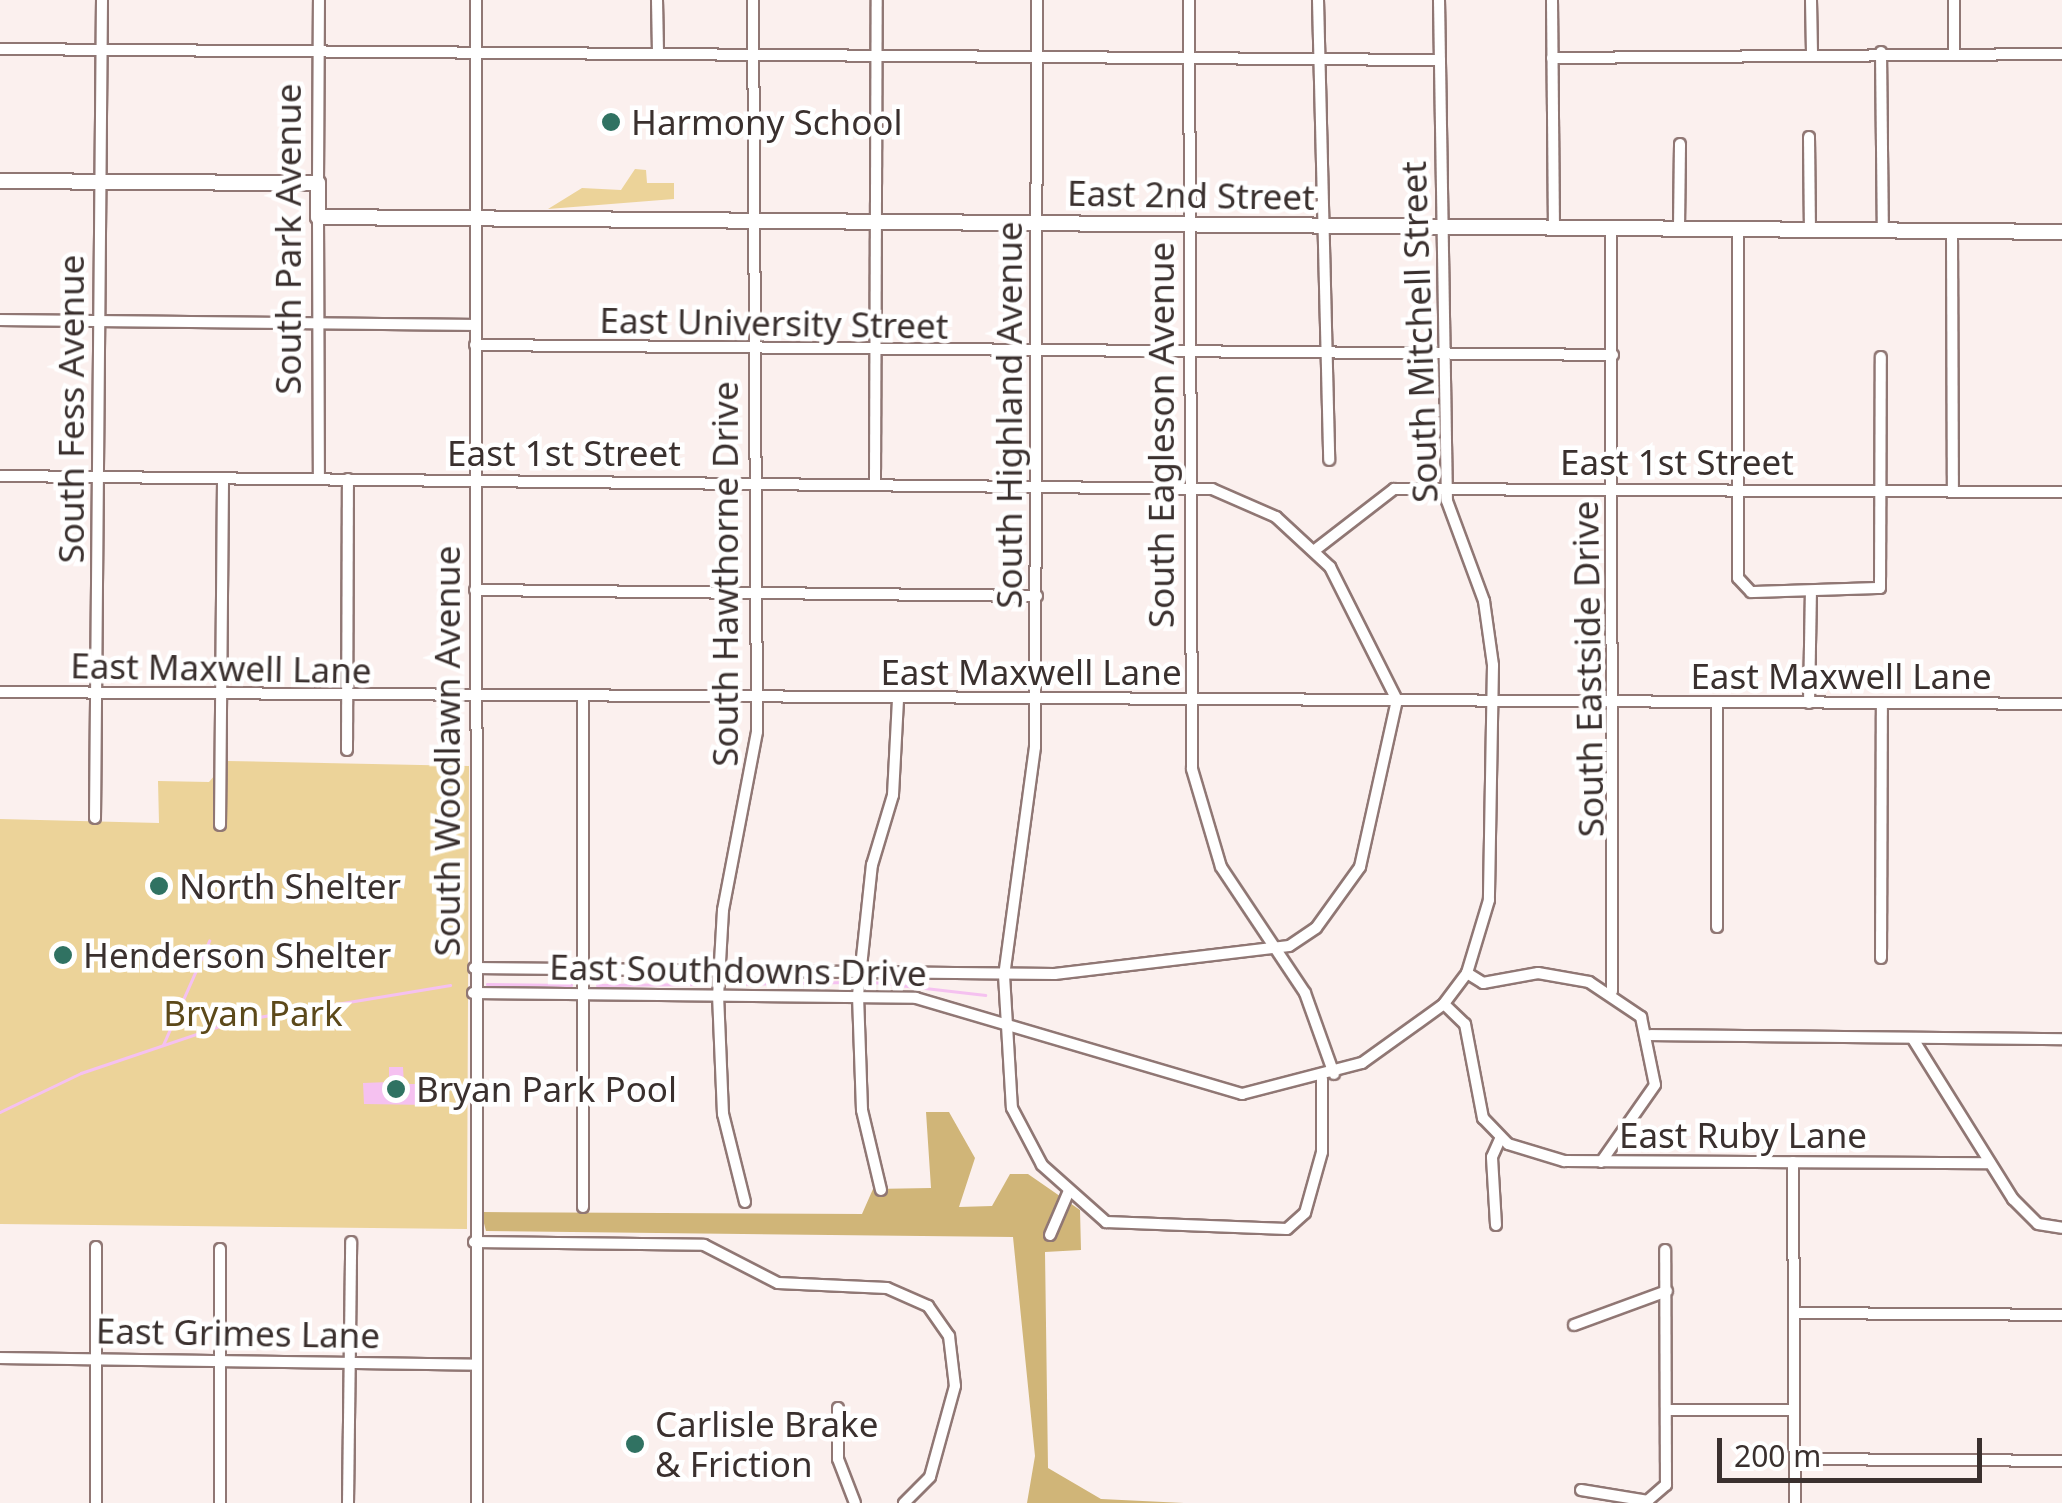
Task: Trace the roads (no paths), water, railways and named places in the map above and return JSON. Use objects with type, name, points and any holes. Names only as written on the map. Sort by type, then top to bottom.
[{"type":"street","name":"South Fess Avenue","points":[[95,818],[102,0]]},
{"type":"street","name":"South Park Avenue","points":[[318,0],[320,479]]},
{"type":"street","name":"South Woodlawn Avenue","points":[[476,0],[473,993],[477,1503]]},
{"type":"street","points":[[657,0],[658,53]]},
{"type":"street","name":"South Hawthorne Drive","points":[[745,1202],[719,1082],[718,997],[728,873],[754,768],[754,0]]},
{"type":"street","points":[[875,482],[877,0]]},
{"type":"street","name":"South Highland Avenue","points":[[1037,0],[1035,698],[1001,1018],[1012,1108],[1042,1165],[1068,1193],[1126,1227],[1272,1230],[1298,1224],[1309,1192],[1324,1136],[1322,1078]]},
{"type":"street","name":"South Eagleson Avenue","points":[[1189,0],[1188,699],[1204,826],[1275,950],[1305,993],[1334,1074]]},
{"type":"street","points":[[1318,0],[1322,357],[1328,460]]},
{"type":"street","name":"South Mitchell Street","points":[[1440,0],[1446,488],[1488,615],[1489,701],[1489,900],[1467,973],[1444,1004]]},
{"type":"street","points":[[1552,0],[1554,225]]},
{"type":"street","points":[[1811,0],[1812,51]]},
{"type":"street","points":[[1954,0],[1954,52]]},
{"type":"street","points":[[0,49],[1440,60]]},
{"type":"street","points":[[1552,58],[1812,51],[2062,54]]},
{"type":"street","points":[[1881,52],[1883,232]]},
{"type":"street","points":[[1809,137],[1810,229]]},
{"type":"street","points":[[1679,227],[1680,144]]},
{"type":"street","points":[[0,181],[318,184]]},
{"type":"street","name":"East 2nd Street","points":[[318,217],[2062,232]]},
{"type":"street","name":"South Eastside Drive","points":[[1611,226],[1617,701],[1612,990]]},
{"type":"street","points":[[1738,228],[1740,582],[1756,593],[1880,588],[1881,357]]},
{"type":"street","points":[[1952,233],[1953,491]]},
{"type":"street","points":[[0,320],[474,325]]},
{"type":"street","name":"East University Street","points":[[475,346],[1037,355],[1613,355]]},
{"type":"street","name":"East 1st Street","points":[[0,476],[1189,486],[1248,500],[1315,550],[1355,605],[1397,700]]},
{"type":"street","points":[[220,825],[223,478]]},
{"type":"street","points":[[347,750],[348,479]]},
{"type":"street","name":"East 1st Street","points":[[1315,550],[1378,494],[1446,488],[2062,492]]},
{"type":"street","points":[[476,590],[1036,596]]},
{"type":"street","points":[[1809,703],[1810,592]]},
{"type":"street","name":"East Maxwell Lane","points":[[0,692],[346,698],[2062,704]]},
{"type":"street","points":[[583,697],[583,1207]]},
{"type":"street","points":[[881,1190],[862,1110],[858,994],[872,865],[893,795],[898,700]]},
{"type":"street","points":[[474,968],[860,969],[1004,975],[1275,950],[1316,928],[1360,868],[1397,700]]},
{"type":"street","points":[[1717,702],[1718,927]]},
{"type":"street","points":[[1881,958],[1882,704]]},
{"type":"street","points":[[1467,973],[1484,983],[1549,974],[1612,990],[1651,1035],[1652,1095],[1600,1162]]},
{"type":"street","name":"East Southdowns Drive","points":[[473,993],[718,997],[858,994],[1001,1018],[1232,1094],[1334,1074],[1399,1042],[1444,1004]]},
{"type":"street","points":[[1444,1004],[1465,1024],[1483,1118],[1500,1139],[1492,1157],[1496,1225]]},
{"type":"street","points":[[1651,1035],[2062,1039]]},
{"type":"street","points":[[1913,1039],[2026,1215],[2062,1228]]},
{"type":"street","name":"East Ruby Lane","points":[[1500,1139],[1541,1157],[1600,1162],[1990,1164]]},
{"type":"street","points":[[1793,1162],[1795,1503]]},
{"type":"street","points":[[1050,1234],[1068,1193]]},
{"type":"street","points":[[348,1503],[351,1242]]},
{"type":"street","points":[[474,1242],[704,1245],[778,1283],[888,1288],[928,1306],[948,1336],[955,1386],[930,1477],[904,1503]]},
{"type":"street","points":[[96,1247],[96,1503]]},
{"type":"street","points":[[220,1248],[220,1503]]},
{"type":"street","points":[[1581,1490],[1646,1502],[1666,1489],[1669,1410],[1665,1250]]},
{"type":"street","points":[[1574,1325],[1668,1291]]},
{"type":"street","points":[[1795,1314],[2062,1315]]},
{"type":"street","name":"East Grimes Lane","points":[[0,1358],[476,1364]]},
{"type":"street","points":[[838,1408],[838,1459],[855,1503]]},
{"type":"street","points":[[1669,1410],[1794,1410]]},
{"type":"street","points":[[1795,1460],[2062,1461]]},
{"type":"waterway","points":[[163,1045],[209,941]]},
{"type":"waterway","points":[[732,984],[847,982]]},
{"type":"waterway","points":[[873,982],[985,995]]},
{"type":"waterway","points":[[487,984],[571,985]]},
{"type":"waterway","points":[[597,985],[707,984]]},
{"type":"waterway","points":[[0,1112],[81,1073],[235,1021],[450,985]]},
{"type":"place","name":"Harmony School","points":[[611,122]]},
{"type":"place","name":"North Shelter","points":[[159,886]]},
{"type":"place","name":"Henderson Shelter","points":[[63,955]]},
{"type":"place","name":"Bryan Park Pool","points":[[396,1089]]},
{"type":"place","name":"Carlisle Brake & Friction","points":[[635,1444]]},
{"type":"park label","name":"Bryan Park","points":[[253,1013]]}]
